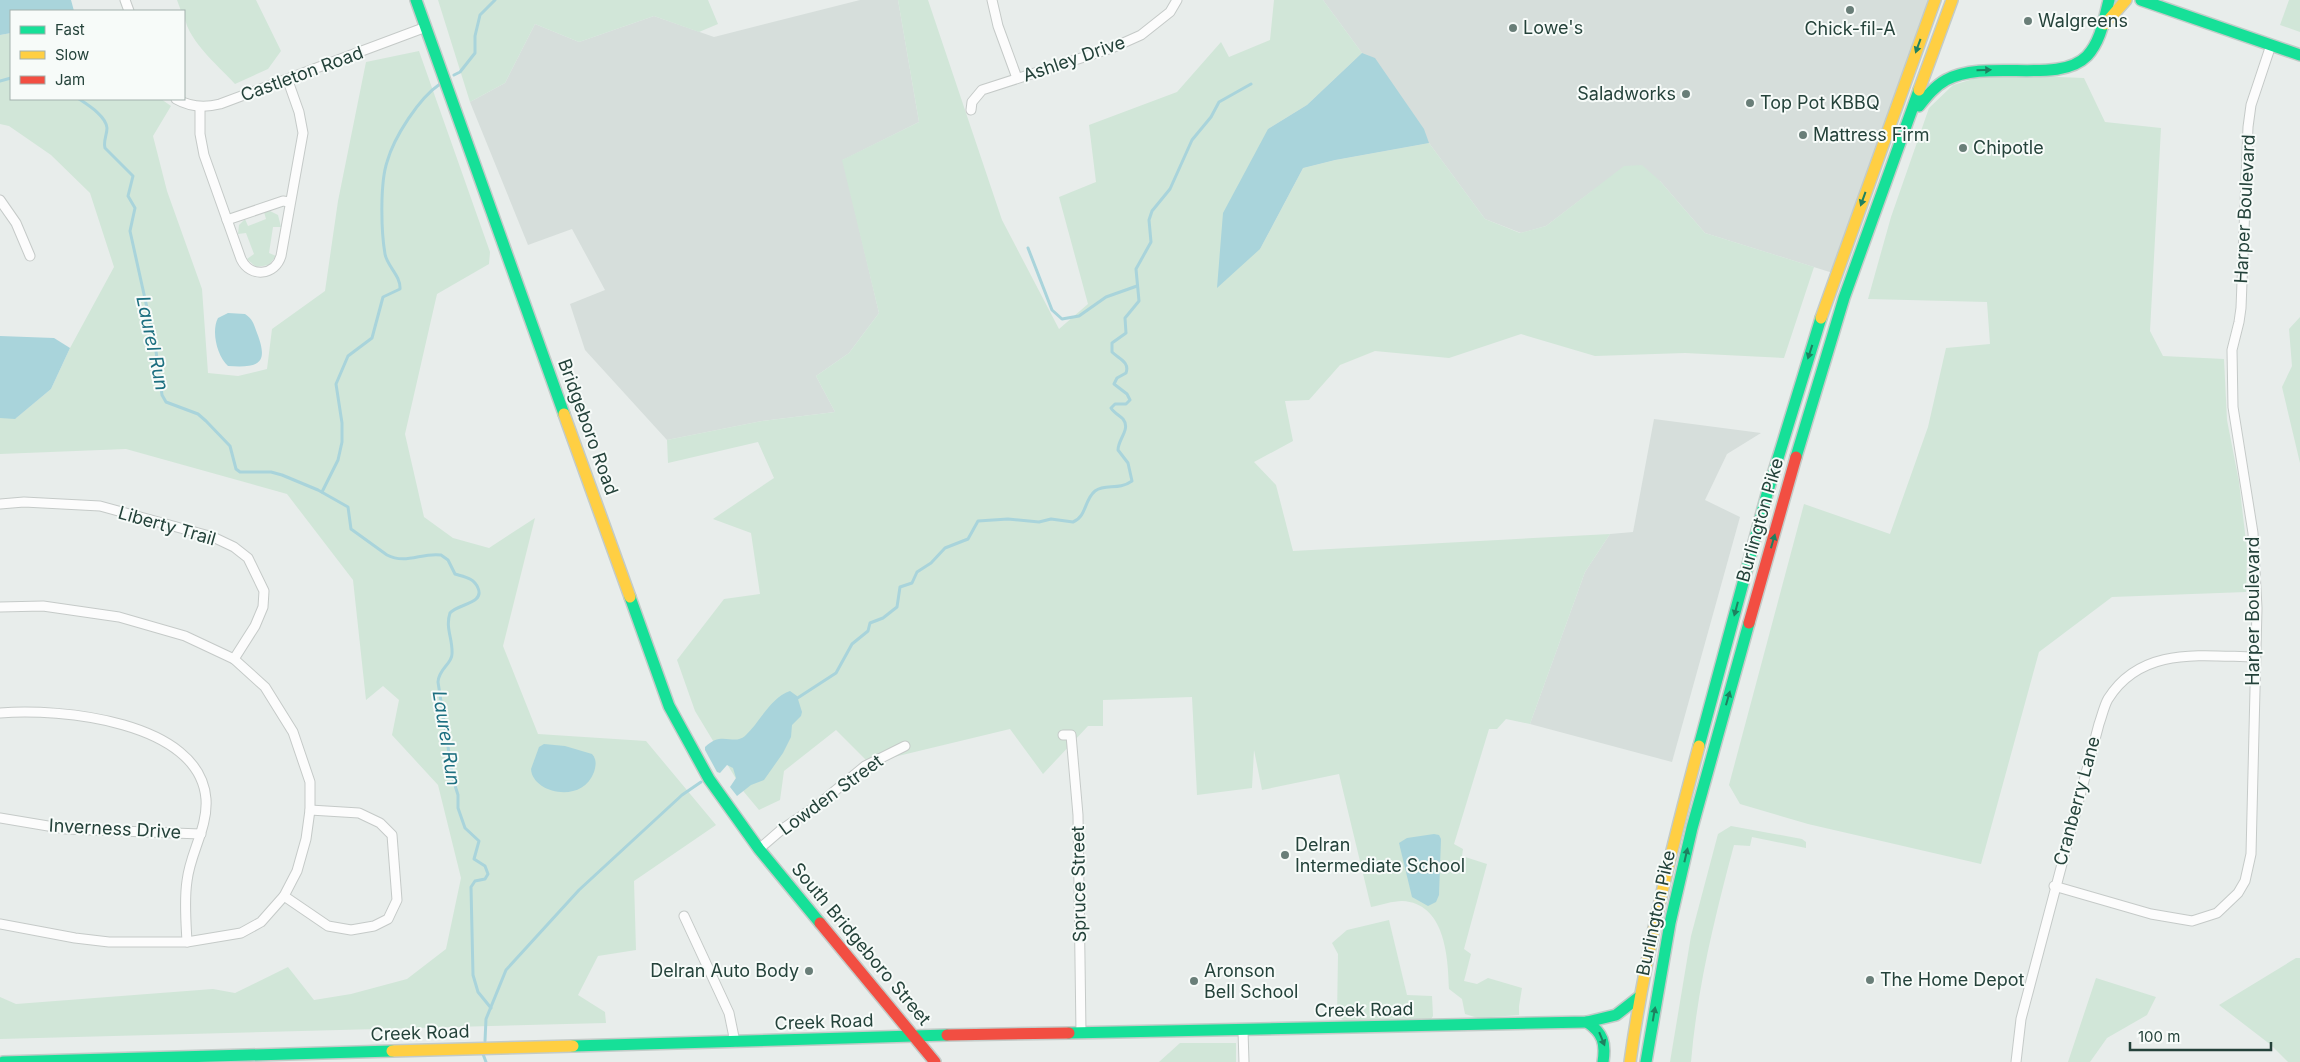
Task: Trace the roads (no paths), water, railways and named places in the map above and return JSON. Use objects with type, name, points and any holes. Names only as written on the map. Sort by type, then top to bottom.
[{"type":"main road","name":"Bridgeboro Road","points":[[416,0],[669,706],[709,780],[759,849]]},
{"type":"main road","name":"Burlington Pike","points":[[1630,1062],[1639,997],[1654,921],[1672,847],[1767,494],[1807,361],[1836,274],[1935,0]]},
{"type":"main road","name":"Burlington Pike","points":[[1646,1061],[1670,923],[1700,798],[1810,407],[1844,298],[1952,0]]},
{"type":"main road","points":[[2105,24],[2109,0]]},
{"type":"main road","points":[[1907,125],[1927,95],[1939,83],[1953,75],[1968,70],[2065,68],[2077,64],[2095,45],[2105,24],[2126,0]]},
{"type":"main road","points":[[2141,0],[2300,55]]},
{"type":"main road","name":"South Bridgeboro Street","points":[[759,849],[935,1062]]},
{"type":"main road","name":"Creek Road","points":[[3,1062],[823,1038],[1587,1022],[1621,1014],[1639,997]]},
{"type":"main road","points":[[1619,1062],[1639,997]]},
{"type":"main road","points":[[1587,1022],[1598,1029],[1604,1038],[1606,1046],[1603,1062]]},
{"type":"street","points":[[992,0],[998,26],[1017,78]]},
{"type":"street","name":"Ashley Drive","points":[[971,110],[972,102],[982,90],[1112,48],[1141,35],[1170,12],[1177,0]]},
{"type":"street","name":"Castleton Road","points":[[178,100],[200,107],[220,104],[288,81],[426,27]]},
{"type":"street","name":"Harper Boulevard","points":[[2054,886],[2151,914],[2192,921],[2218,912],[2238,893],[2245,881],[2251,854],[2254,657],[2257,608],[2253,533],[2232,407],[2232,350],[2239,322],[2248,127],[2252,105],[2271,45]]},
{"type":"street","points":[[200,107],[201,146],[246,267],[253,272],[267,272],[274,268],[280,260],[303,133],[299,112],[288,81]]},
{"type":"street","points":[[0,200],[16,223],[30,256]]},
{"type":"street","points":[[227,220],[283,201],[289,202]]},
{"type":"street","name":"Liberty Trail","points":[[0,504],[24,502],[100,506],[213,537],[234,547],[248,558],[264,591],[263,608],[255,626],[234,659]]},
{"type":"street","points":[[0,607],[43,606],[119,617],[185,636],[234,659],[265,687],[294,732],[310,782],[310,810],[306,839],[297,871],[284,896],[261,922],[241,933],[186,942],[109,942],[75,938],[0,924]]},
{"type":"street","name":"Cranberry Lane","points":[[2016,1062],[2021,1019],[2054,886],[2098,724],[2107,700],[2131,674],[2154,661],[2182,656],[2254,657]]},
{"type":"street","points":[[0,713],[56,712],[92,718],[156,736],[175,746],[191,761],[202,780],[206,800],[201,834],[187,880],[186,942]]},
{"type":"street","name":"Spruce Street","points":[[1067,735],[1078,815],[1081,1033]]},
{"type":"street","name":"Lowden Street","points":[[759,849],[780,830],[819,804],[865,766],[905,746]]},
{"type":"street","points":[[284,896],[328,926],[351,930],[374,926],[388,919],[397,900],[392,835],[380,823],[359,813],[310,810]]},
{"type":"street","name":"Inverness Drive","points":[[0,818],[66,829],[201,834]]},
{"type":"street","points":[[684,916],[729,1013],[735,1042]]},
{"type":"street","points":[[1243,1030],[1244,1062]]},
{"type":"water","points":[[0,0],[71,0],[74,10],[10,10],[10,33],[0,35]]},
{"type":"water","points":[[1362,53],[1375,58],[1424,129],[1429,143],[1335,160],[1303,168],[1260,249],[1217,288],[1223,213],[1268,129],[1307,105]]},
{"type":"water","points":[[228,313],[245,314],[253,322],[262,352],[259,362],[254,365],[228,366],[218,350],[215,336],[216,323],[218,318]]},
{"type":"water","points":[[0,336],[54,338],[70,348],[51,389],[15,419],[0,418]]},
{"type":"water","points":[[790,691],[797,696],[802,712],[801,716],[792,725],[791,737],[783,753],[764,780],[751,785],[737,796],[730,787],[736,778],[733,768],[727,765],[720,773],[717,772],[705,747],[717,740],[741,739],[777,699]]},
{"type":"water","points":[[544,744],[565,746],[592,754],[596,765],[588,782],[579,789],[569,792],[558,792],[540,784],[534,777],[531,769],[539,747]]},
{"type":"water","points":[[1439,835],[1441,839],[1439,895],[1436,902],[1428,906],[1412,897],[1399,843],[1407,838]]},
{"type":"waterway","points":[[454,75],[460,72],[475,53],[475,36],[480,15],[495,0]]},
{"type":"waterway","name":"Laurel Run","points":[[0,81],[10,78]]},
{"type":"waterway","points":[[322,492],[338,460],[342,442],[342,423],[336,384],[348,356],[372,338],[383,297],[400,289],[400,284],[385,254],[382,194],[387,162],[395,141],[408,119],[432,90],[440,84]]},
{"type":"waterway","points":[[796,699],[836,673],[852,644],[868,631],[870,623],[883,618],[897,607],[900,587],[912,583],[917,572],[931,563],[945,548],[968,539],[978,521],[1008,519],[1039,522],[1051,519],[1073,522],[1081,516],[1091,495],[1095,491],[1103,487],[1122,486],[1132,481],[1128,463],[1118,450],[1126,427],[1125,423],[1111,408],[1115,404],[1126,404],[1130,400],[1127,394],[1114,384],[1117,378],[1126,373],[1127,369],[1125,363],[1112,352],[1112,343],[1126,333],[1125,318],[1139,301],[1136,269],[1151,242],[1149,220],[1152,211],[1170,189],[1192,140],[1211,117],[1219,102],[1251,84]]},
{"type":"waterway","name":"Laurel Run","points":[[80,100],[96,111],[103,119],[107,128],[105,148],[133,176],[128,196],[135,208],[130,231],[155,344],[162,395],[166,402],[198,414],[206,421],[230,446],[236,469],[240,472],[271,472],[318,490],[348,507],[351,529],[387,555],[401,559],[441,555],[448,560],[455,574],[472,580],[478,588],[478,597],[474,601],[450,613],[448,624],[452,649],[451,658],[441,673],[438,682],[453,779],[458,795],[458,808],[465,828],[479,841],[474,859],[485,866],[488,874],[485,879],[475,881],[471,887],[473,975],[478,992],[491,1008]]},
{"type":"waterway","points":[[1028,248],[1052,310],[1062,319],[1079,316],[1106,297],[1137,286]]},
{"type":"waterway","points":[[485,1041],[486,1019],[506,970],[579,890],[682,795],[701,782]]},
{"type":"waterway","name":"Laurel Run","points":[[483,1054],[486,1062]]},
{"type":"place","name":"Chick-fil-A","points":[[1850,10]]},
{"type":"place","name":"Walgreens","points":[[2028,21]]},
{"type":"place","name":"Lowe's","points":[[1513,28]]},
{"type":"place","name":"Saladworks","points":[[1686,94]]},
{"type":"place","name":"Top Pot KBBQ","points":[[1750,103]]},
{"type":"place","name":"Mattress Firm","points":[[1803,135]]},
{"type":"place","name":"Chipotle","points":[[1963,148]]},
{"type":"place","name":"Delran Intermediate School","points":[[1285,855]]},
{"type":"place","name":"Delran Auto Body","points":[[809,971]]},
{"type":"place","name":"The Home Depot","points":[[1870,980]]},
{"type":"place","name":"Aronson Bell School","points":[[1194,981]]}]
